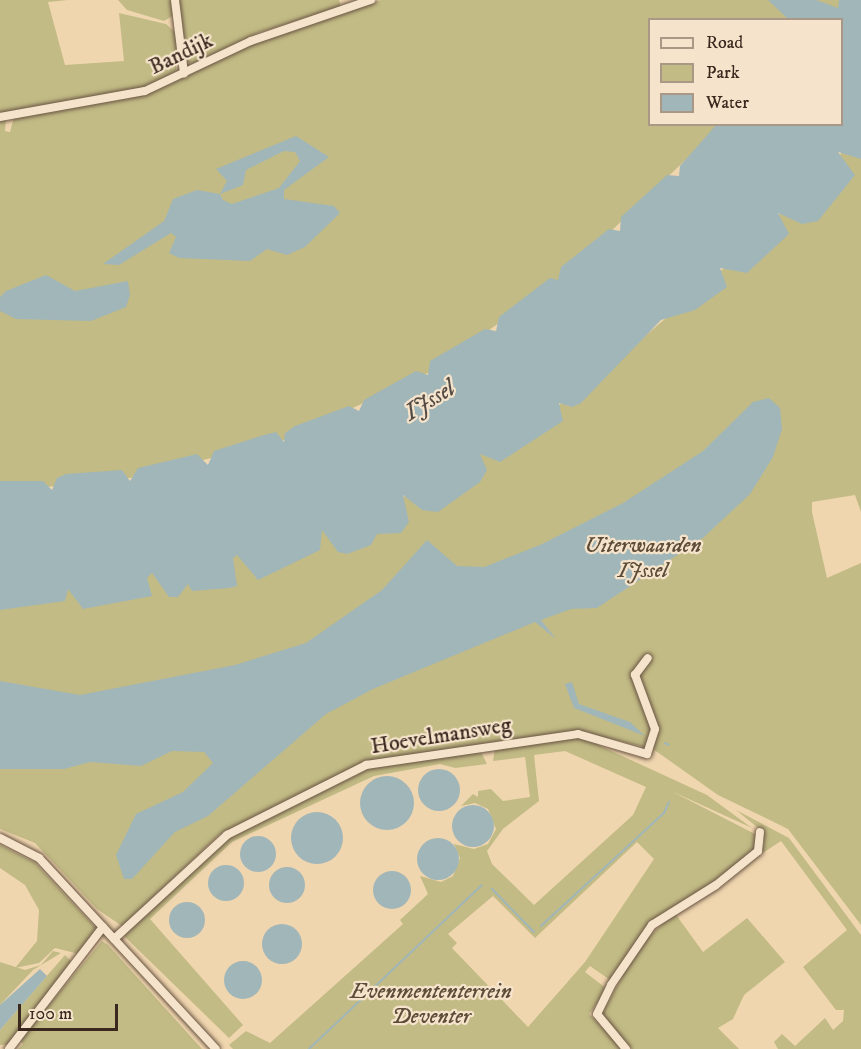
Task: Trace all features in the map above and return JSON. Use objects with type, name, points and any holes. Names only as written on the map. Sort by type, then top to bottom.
[{"type":"street","points":[[175,0],[184,73]]},
{"type":"street","name":"Bandijk","points":[[0,117],[133,95],[251,41],[372,0]]},
{"type":"street","name":"Hoevelmansweg","points":[[114,939],[227,835],[366,765],[573,734],[647,754],[655,729],[635,675],[648,658]]},
{"type":"street","points":[[626,1049],[597,1014],[611,985],[652,925],[716,885],[758,850],[760,832]]},
{"type":"street","points":[[0,838],[34,854],[216,1049]]},
{"type":"street","points":[[9,1049],[103,927]]},
{"type":"green space","points":[[0,0],[68,0],[48,2],[65,65],[124,61],[119,13],[166,24],[176,33],[176,71],[143,89],[0,114]]},
{"type":"green space","points":[[118,0],[172,0],[174,15],[164,21],[127,10]]},
{"type":"green space","points":[[177,0],[339,0],[341,7],[257,33],[192,64],[184,59]]},
{"type":"green space","points":[[381,0],[850,0],[828,18],[648,18],[648,126],[721,126],[560,280],[428,373],[284,440],[130,478],[0,492],[0,120],[6,119],[5,131],[10,132],[14,117],[111,101],[247,45]]},
{"type":"green space","name":"Uiterwaarden IJssel","points":[[861,134],[861,512],[855,495],[812,502],[812,512],[827,578],[861,563],[861,925],[788,829],[718,795],[653,749],[586,733],[363,763],[220,834],[122,926],[97,909],[35,843],[0,829],[0,592],[66,590],[153,572],[322,530],[405,496],[562,403],[623,355],[723,269]]},
{"type":"green space","name":"Evenmententerrein Deventer","points":[[581,737],[707,795],[752,828],[671,791],[757,835],[759,847],[709,889],[649,925],[610,980],[590,966],[585,972],[607,989],[589,1014],[623,1049],[233,1049],[229,1045],[246,1031],[270,1043],[403,924],[400,920],[428,894],[420,876],[441,882],[453,876],[460,858],[454,844],[474,849],[488,844],[496,829],[488,809],[475,803],[461,806],[473,794],[478,797],[478,791],[491,789],[503,801],[530,797],[525,757],[493,761],[495,748]],"holes":[[[565,751],[646,787],[633,815],[534,905],[492,864],[487,851],[503,829],[539,801],[534,755]],[[637,842],[654,859],[585,962],[528,1027],[452,948],[457,943],[448,934],[493,896],[535,938]]]},
{"type":"green space","points":[[480,750],[487,764],[455,768],[440,764],[374,776],[232,842],[150,919],[243,1025],[229,1038],[123,935],[219,843],[365,768]]},
{"type":"green space","points":[[736,810],[789,838],[861,935],[861,1049],[778,1049],[774,1042],[782,1034],[795,1046],[825,1018],[833,1030],[843,1021],[844,1010],[836,1010],[803,967],[847,930],[781,841],[758,856],[764,844],[762,831]]},
{"type":"green space","points":[[0,845],[34,862],[96,928],[79,954],[55,948],[39,963],[15,968],[37,941],[39,910],[25,885],[0,868]]},
{"type":"green space","points":[[674,912],[703,952],[747,918],[785,962],[744,995],[733,1019],[718,1028],[739,1049],[632,1049],[602,1014],[637,949]]},
{"type":"green space","points":[[102,941],[202,1049],[18,1049],[23,1044],[20,1040]]},
{"type":"green space","points":[[53,951],[61,953],[33,970],[0,1005],[0,962],[25,970],[41,965]]},
{"type":"green space","points":[[65,955],[73,963],[10,1044],[0,1045],[0,1030]]},
{"type":"water","name":"IJssel","points":[[768,0],[816,0],[838,8],[839,0],[861,0],[861,159],[838,152],[855,175],[818,221],[802,224],[778,213],[789,234],[747,273],[720,268],[727,287],[695,310],[661,320],[581,403],[572,407],[559,403],[563,421],[500,462],[480,454],[487,470],[480,482],[438,512],[422,510],[403,495],[409,522],[401,533],[377,534],[371,545],[347,554],[338,552],[322,530],[320,550],[258,580],[237,555],[233,558],[237,586],[230,588],[192,591],[188,584],[178,597],[169,597],[152,573],[147,578],[152,596],[83,609],[68,589],[65,601],[0,610],[0,481],[43,481],[52,490],[57,478],[66,474],[122,470],[130,481],[138,468],[197,454],[208,465],[214,451],[276,432],[284,442],[285,433],[295,426],[349,406],[359,411],[364,400],[416,371],[428,375],[430,361],[485,329],[496,331],[499,317],[550,278],[558,280],[561,267],[609,229],[620,231],[621,217],[667,175],[679,176],[680,166],[715,126],[843,126],[843,18],[787,18]]},
{"type":"water","points":[[296,136],[329,157],[284,190],[284,199],[334,206],[340,213],[305,247],[287,255],[267,249],[250,261],[179,258],[169,253],[176,237],[171,233],[119,265],[103,264],[164,221],[173,199],[197,190],[220,194],[227,181],[216,169]],"holes":[[[284,151],[295,152],[300,161],[279,188],[232,204],[223,200],[220,194],[243,185],[246,170]]]},
{"type":"water","points":[[46,275],[75,291],[128,281],[130,295],[126,307],[91,321],[16,319],[0,311],[0,297],[6,291]]},
{"type":"water","points":[[769,398],[780,408],[782,429],[773,457],[750,494],[703,538],[597,608],[571,609],[541,620],[556,639],[535,622],[373,689],[326,714],[208,816],[175,832],[132,879],[124,879],[116,855],[136,814],[183,792],[213,763],[204,752],[172,751],[141,766],[90,762],[64,769],[0,769],[0,681],[80,695],[235,665],[306,643],[382,590],[427,540],[457,566],[484,567],[540,545],[623,503],[703,451],[753,402]]},
{"type":"water","points":[[572,682],[579,704],[630,722],[645,736],[574,708],[565,684]]},
{"type":"water","points":[[439,769],[454,775],[460,790],[454,805],[439,811],[424,805],[418,790],[424,775]]},
{"type":"water","points":[[387,776],[397,778],[406,784],[412,793],[414,803],[412,813],[406,822],[397,828],[387,830],[377,828],[368,822],[362,813],[360,803],[362,793],[368,784],[377,778]]},
{"type":"water","points":[[473,805],[488,811],[494,826],[488,841],[473,847],[458,841],[452,826],[458,811]]},
{"type":"water","points":[[312,812],[322,812],[336,819],[343,838],[336,857],[322,864],[312,864],[302,860],[295,853],[291,843],[291,833],[295,823],[302,816]]},
{"type":"water","points":[[258,836],[271,841],[276,854],[271,867],[258,872],[245,867],[240,854],[245,841]]},
{"type":"water","points":[[438,838],[453,844],[459,859],[453,874],[438,880],[423,874],[417,859],[423,844]]},
{"type":"water","points":[[226,865],[239,870],[244,883],[239,896],[226,901],[213,896],[208,883],[213,870]]},
{"type":"water","points":[[287,867],[300,872],[305,885],[300,898],[287,903],[274,898],[269,885],[274,872]]},
{"type":"water","points":[[392,871],[406,876],[411,890],[406,904],[392,909],[378,904],[373,890],[378,876]]},
{"type":"water","points":[[187,902],[200,907],[205,920],[200,933],[187,938],[174,933],[169,920],[174,907]]},
{"type":"water","points":[[282,924],[296,930],[302,944],[296,958],[282,964],[268,958],[262,944],[268,930]]},
{"type":"water","points":[[243,961],[257,966],[262,980],[257,994],[243,999],[229,994],[224,980],[229,966]]},
{"type":"water","points":[[40,969],[47,976],[0,1030],[0,1005]]},
{"type":"waterway","points":[[665,743],[669,745]]},
{"type":"waterway","points":[[541,926],[664,813],[669,802]]},
{"type":"waterway","points":[[309,1049],[482,885]]},
{"type":"waterway","points":[[492,889],[534,932]]}]
